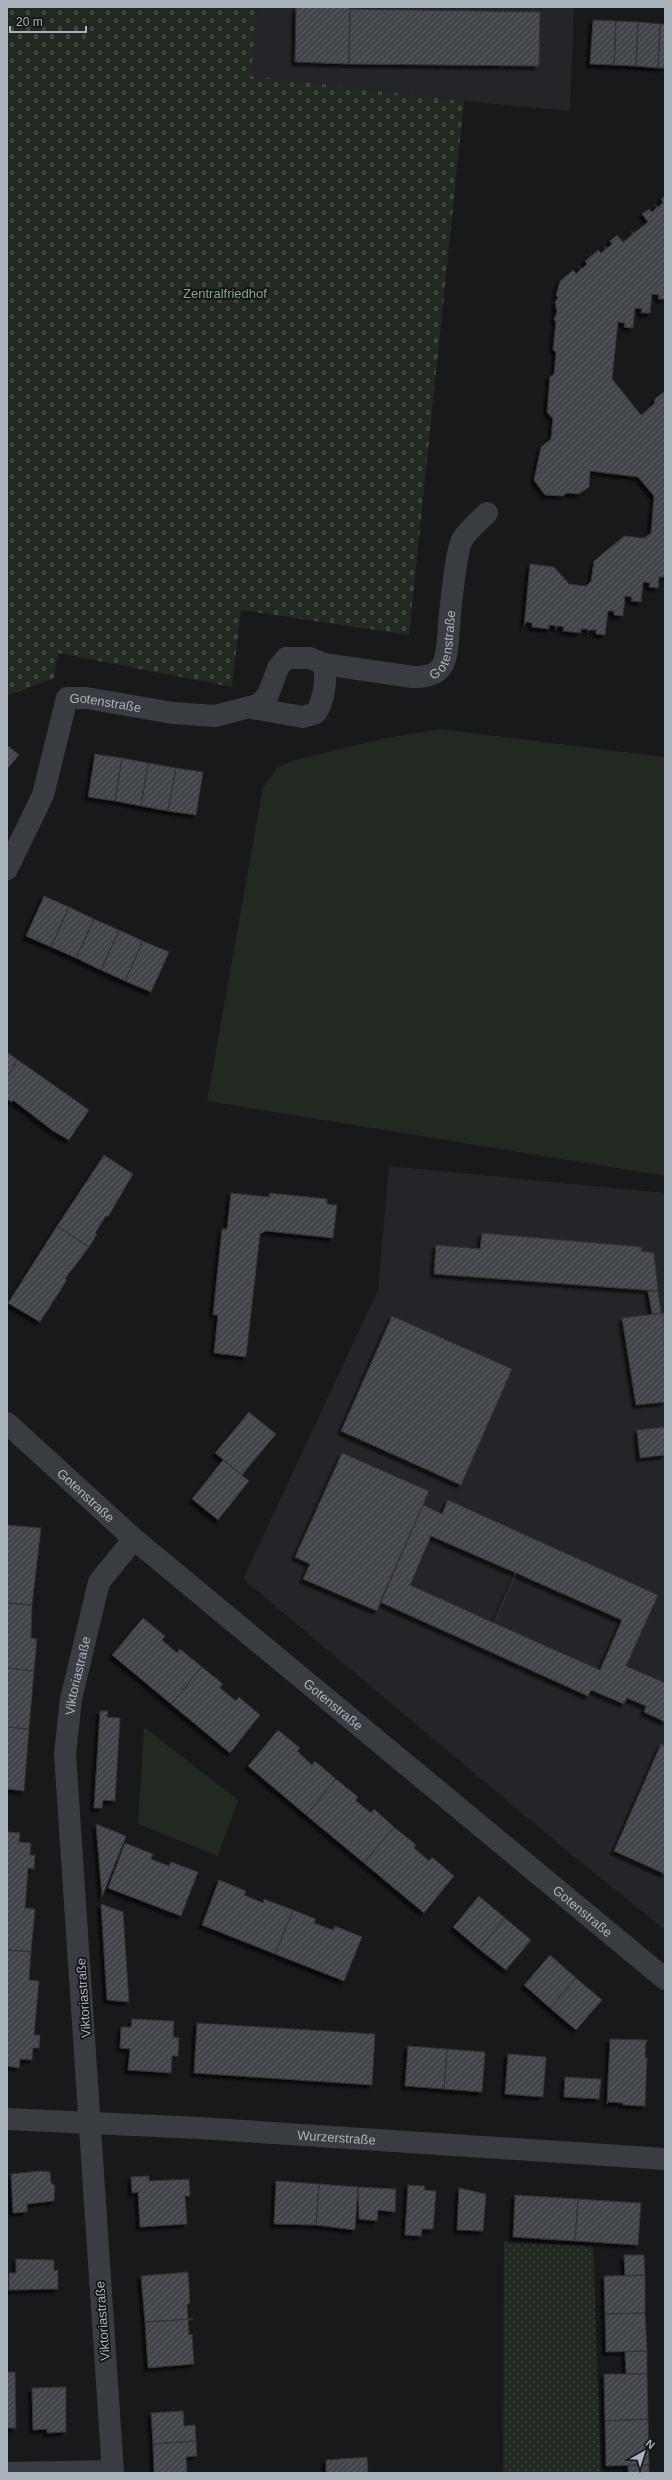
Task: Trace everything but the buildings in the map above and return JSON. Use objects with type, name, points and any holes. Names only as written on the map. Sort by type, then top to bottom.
[{"type":"street","name":"Gotenstraße","points":[[252,708],[268,695],[278,668],[286,658],[310,658],[324,664],[423,677],[440,668],[448,653],[448,629],[462,540],[487,513]]},
{"type":"street","name":"Gotenstraße","points":[[7,869],[43,795],[67,698],[86,698],[199,716],[215,716],[252,708],[303,717],[316,713],[320,706],[325,680],[324,664]]},
{"type":"street","name":"Gotenstraße","points":[[7,1423],[134,1539],[665,1978]]},
{"type":"street","name":"Viktoriastraße","points":[[113,2472],[91,2123],[65,1754],[71,1699],[99,1582],[134,1539]]},
{"type":"street","name":"Wurzerstraße","points":[[7,2119],[665,2158]]},
{"type":"street","points":[[7,2473],[113,2472]]},
{"type":"shaded area","points":[[257,7],[574,7],[570,111],[464,101],[250,76]]},
{"type":"shaded area","points":[[389,1166],[665,1193],[665,1930],[561,1846],[243,1579],[378,1290]]},
{"type":"green space","name":"Zentralfriedhof","points":[[7,7],[257,7],[251,76],[464,101],[409,635],[241,610],[232,687],[58,653],[54,678],[7,696]]},
{"type":"green space","points":[[440,729],[665,757],[665,1176],[207,1101],[263,787],[278,767],[295,760],[381,739]]},
{"type":"green space","points":[[144,1727],[238,1800],[218,1856],[138,1824]]},
{"type":"green space","points":[[504,2242],[593,2246],[601,2473],[503,2473]]}]
